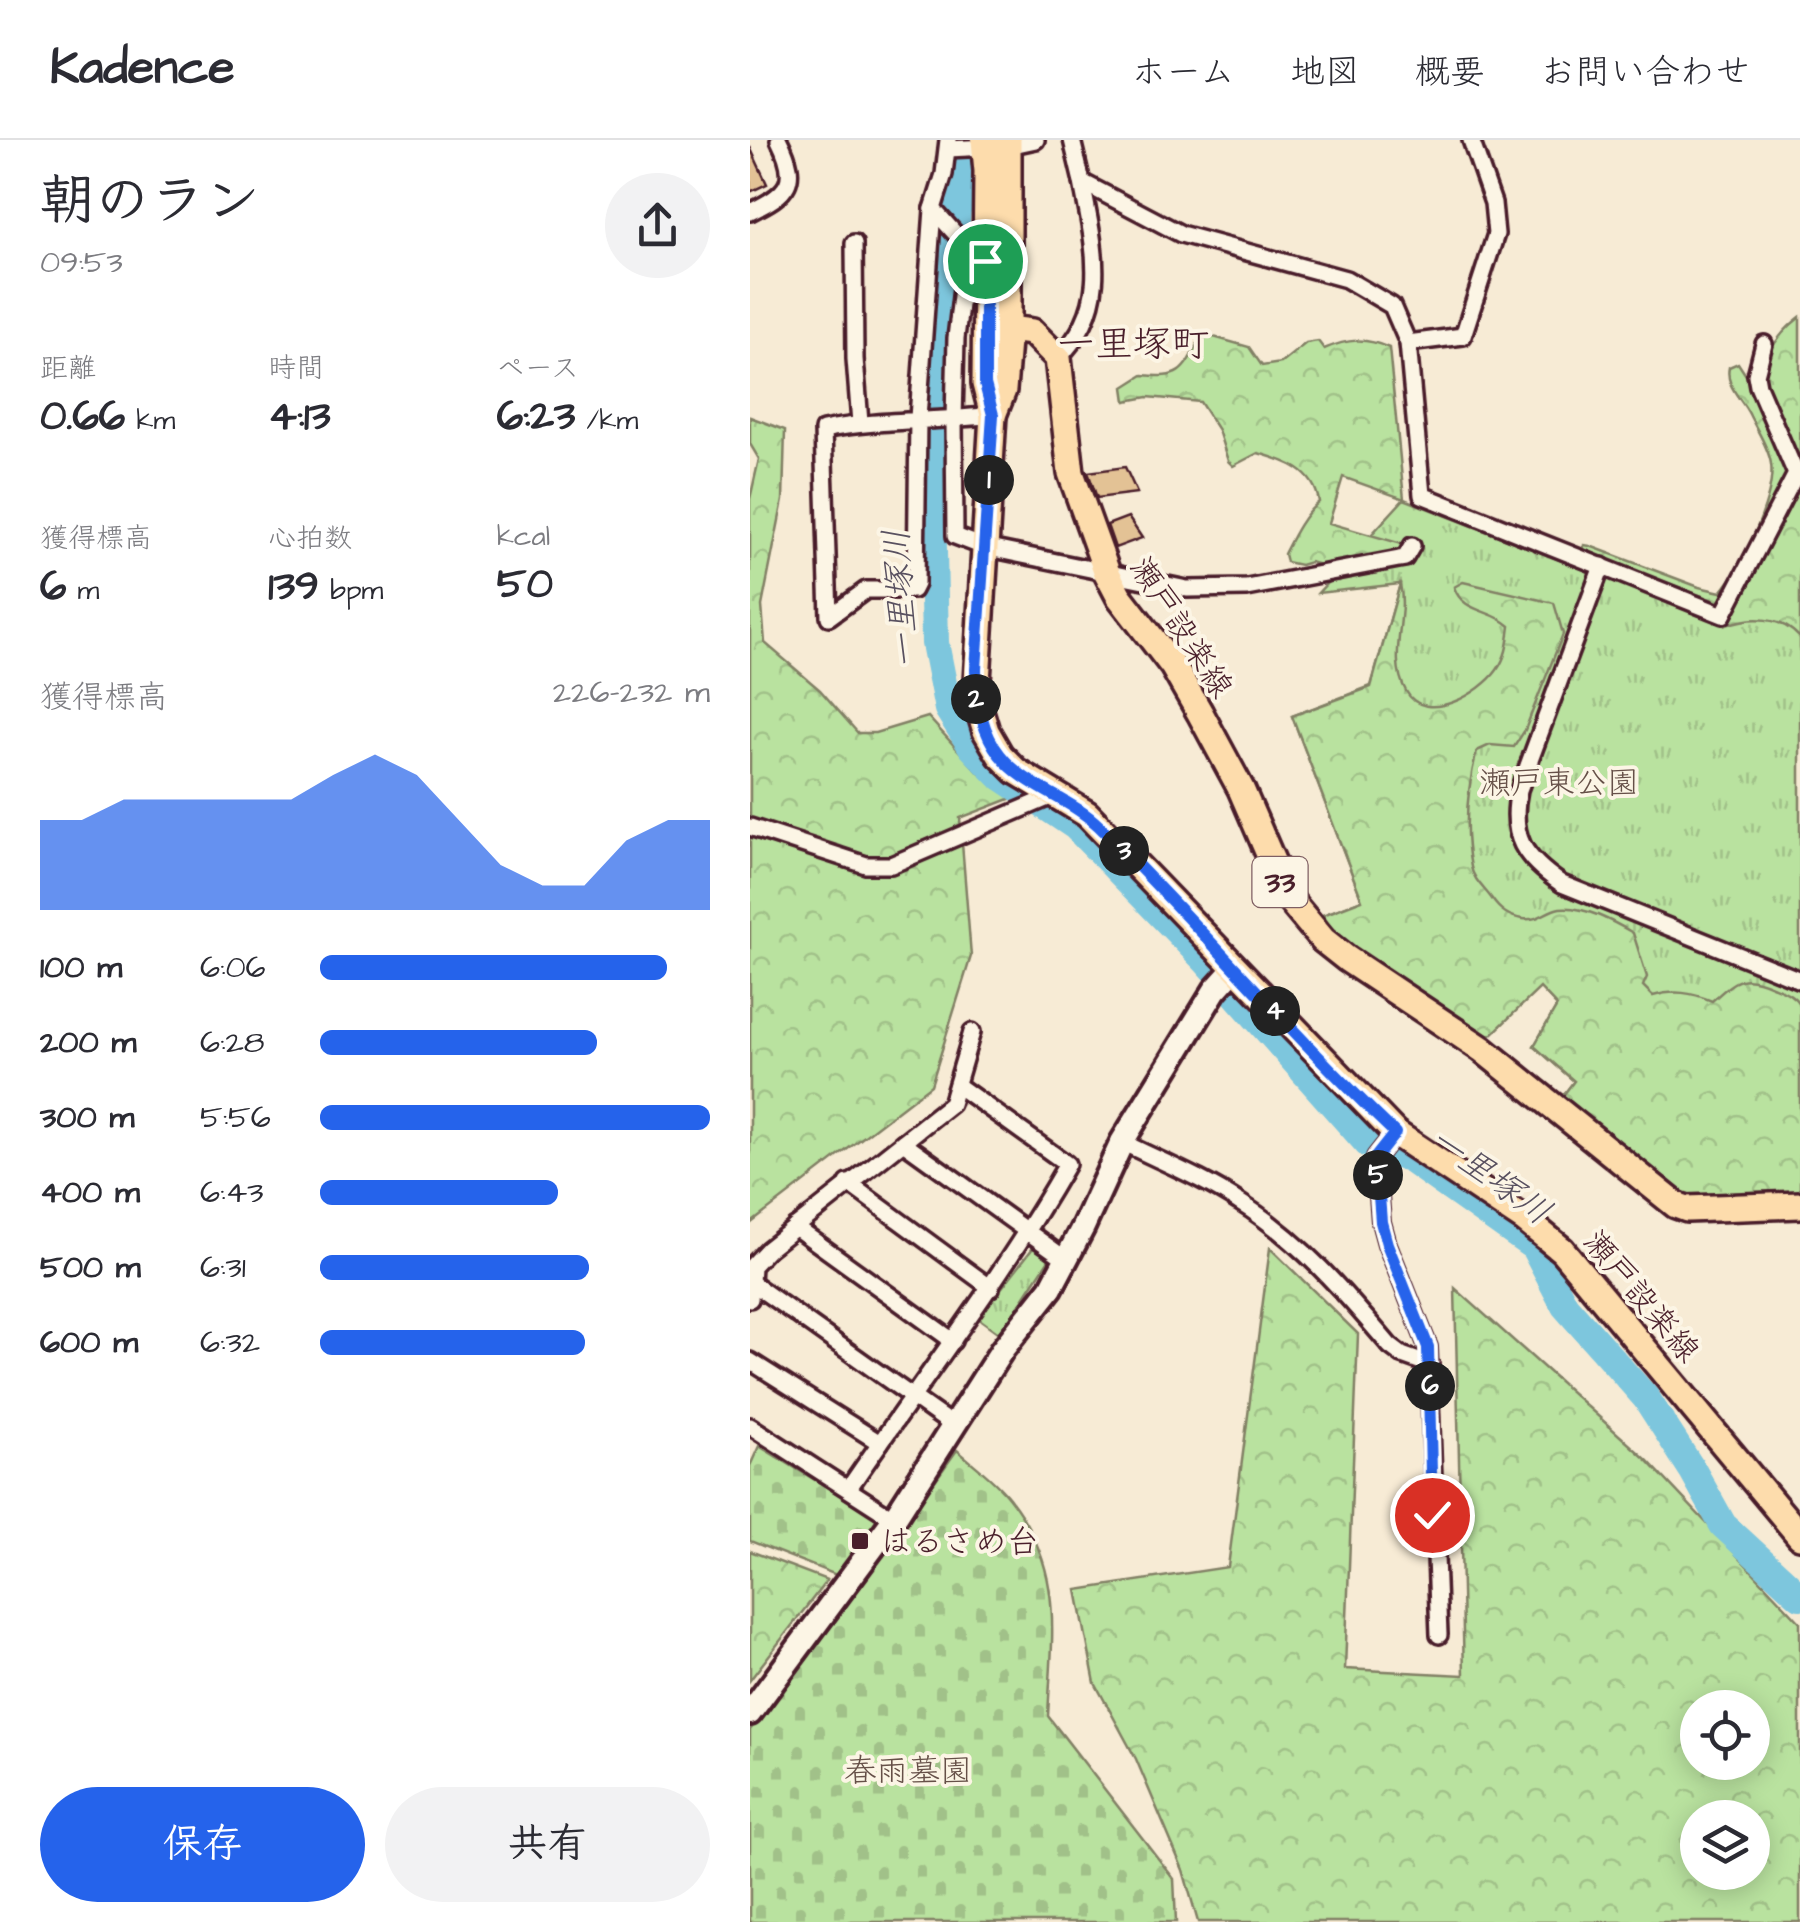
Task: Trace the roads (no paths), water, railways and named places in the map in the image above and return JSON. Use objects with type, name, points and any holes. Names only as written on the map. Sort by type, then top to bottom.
[{"type":"main road","name":"瀬戸設楽線","points":[[975,145],[1008,329],[1003,390],[993,415],[976,698],[986,731],[1000,755],[1049,799],[1087,814],[1392,1136],[1524,1219],[1562,1250],[1800,1536]]},
{"type":"main road","name":"瀬戸設楽線","points":[[975,145],[988,171],[985,384],[993,415]]},
{"type":"main road","points":[[1008,329],[1032,332],[1058,358]]},
{"type":"main road","name":"瀬戸設楽線","points":[[1058,358],[1071,473],[1107,573],[1119,596],[1173,666],[1240,789],[1288,898],[1323,940],[1482,1049],[1676,1205],[1687,1209],[1800,1205]]},
{"type":"street","points":[[750,212],[779,197],[789,181],[790,162],[779,140]]},
{"type":"street","points":[[993,415],[950,420],[920,419],[860,423],[823,430],[828,617],[866,590],[913,590],[916,584],[920,419],[935,210],[975,145],[1036,140]]},
{"type":"street","points":[[1058,358],[1071,346],[1096,284],[1097,264],[1072,140]]},
{"type":"street","points":[[1408,343],[1462,336],[1496,234],[1493,203],[1471,140]]},
{"type":"street","points":[[1082,182],[1181,234],[1346,279],[1392,306],[1408,343],[1422,494],[1723,615],[1796,474],[1758,386],[1756,375],[1764,344]]},
{"type":"street","points":[[935,210],[961,240],[962,280],[950,420],[955,536],[984,546],[1107,573],[1119,572],[1177,588],[1241,589],[1399,560],[1412,546]]},
{"type":"street","points":[[854,243],[860,423]]},
{"type":"street","points":[[1602,566],[1519,790],[1514,812],[1516,832],[1525,852],[1540,869],[1562,884],[1800,980]]},
{"type":"street","points":[[750,827],[866,865],[892,865],[1049,799]]},
{"type":"street","points":[[750,1713],[894,1519],[1002,1350],[1051,1288],[1122,1142],[1214,990],[1234,969]]},
{"type":"street","points":[[952,1425],[751,1291],[752,1266],[848,1183],[951,1104],[972,1032]]},
{"type":"street","points":[[849,1488],[992,1288],[1066,1164],[957,1086]]},
{"type":"street","points":[[1392,1136],[1376,1157],[1381,1222],[1398,1276],[1428,1347],[1439,1634]]},
{"type":"street","points":[[902,1142],[1067,1260]]},
{"type":"street","points":[[1122,1142],[1236,1200],[1266,1220],[1310,1258],[1390,1346],[1402,1355],[1430,1364]]},
{"type":"street","points":[[848,1183],[992,1288]]},
{"type":"street","points":[[795,1228],[952,1341]]},
{"type":"street","points":[[750,1361],[880,1443]]},
{"type":"street","points":[[750,1426],[894,1519]]},
{"type":"waterway","name":"一里塚川","points":[[965,140],[936,399],[932,506],[935,643],[948,709],[972,747],[999,775],[1075,826],[1206,961],[1368,1144],[1411,1160],[1534,1247],[1565,1306],[1646,1398],[1723,1525],[1800,1596]]},
{"type":"place","name":"はるさめ台","points":[[860,1541]]},
{"type":"district","name":"一里塚町","points":[[1133,343]]},
{"type":"park label","name":"瀬戸東公園","points":[[1559,782]]},
{"type":"park label","name":"春雨墓園","points":[[908,1770]]}]
